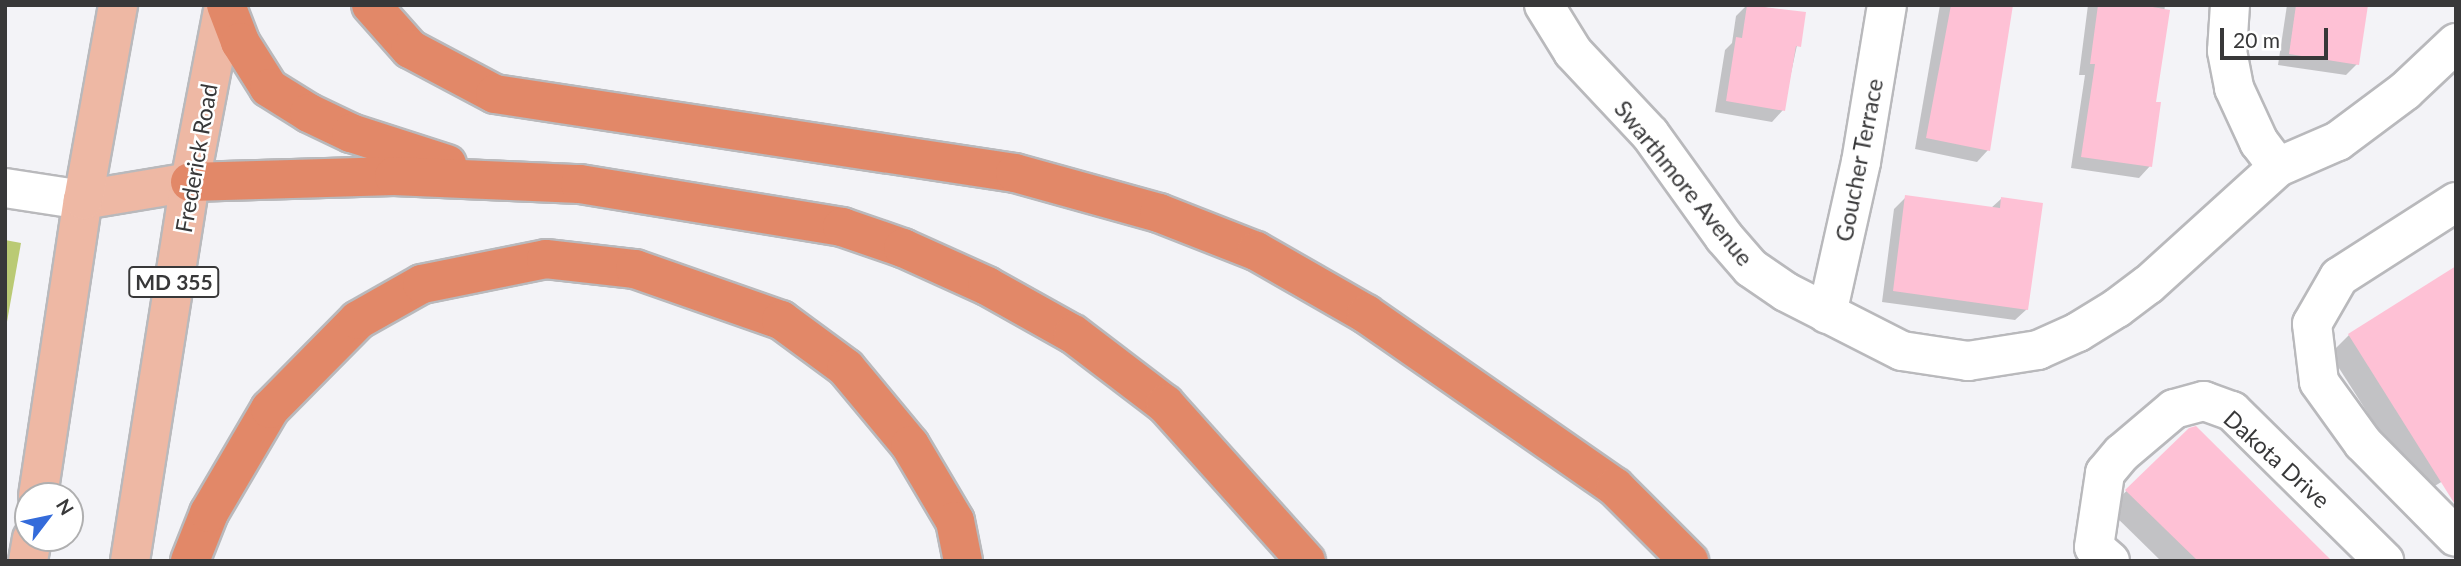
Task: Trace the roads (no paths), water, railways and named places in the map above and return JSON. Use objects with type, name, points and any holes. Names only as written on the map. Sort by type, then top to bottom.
[{"type":"highway","points":[[225,5],[240,42],[269,88],[309,113],[351,133],[496,180]]},
{"type":"highway","points":[[371,5],[410,49],[495,94],[1015,173],[1159,213],[1256,251],[1366,314],[1615,487],[1689,561]]},
{"type":"highway","points":[[190,182],[394,176],[580,184],[842,227],[903,248],[987,286],[1073,334],[1165,404],[1306,561]]},
{"type":"highway","points":[[190,561],[209,513],[270,409],[358,320],[422,284],[546,259],[635,269],[781,320],[846,368],[910,444],[955,521],[962,561]]},
{"type":"main road","points":[[40,482],[83,200],[118,5]]},
{"type":"main road","name":"Frederick Road","points":[[130,561],[190,182],[225,5]]},
{"type":"main road","points":[[83,200],[190,182]]},
{"type":"street","name":"Swarthmore Avenue","points":[[1544,5],[1573,52],[1650,134],[1695,199],[1751,268],[1786,292],[1902,351],[1968,361],[2038,350],[2078,331],[2148,285],[2278,167],[2338,141],[2357,128],[2405,92],[2456,43]]},
{"type":"street","name":"Goucher Terrace","points":[[1827,314],[1861,162],[1887,5]]},
{"type":"street","points":[[2230,5],[2227,51],[2234,88],[2259,142],[2278,167]]},
{"type":"street","points":[[5,188],[83,200]]},
{"type":"street","points":[[2456,202],[2339,277],[2312,324],[2319,382],[2362,443],[2456,537]]},
{"type":"street","name":"Dakota Drive","points":[[2110,561],[2094,547],[2105,473],[2122,453],[2174,409],[2204,401],[2232,411],[2384,561]]}]
